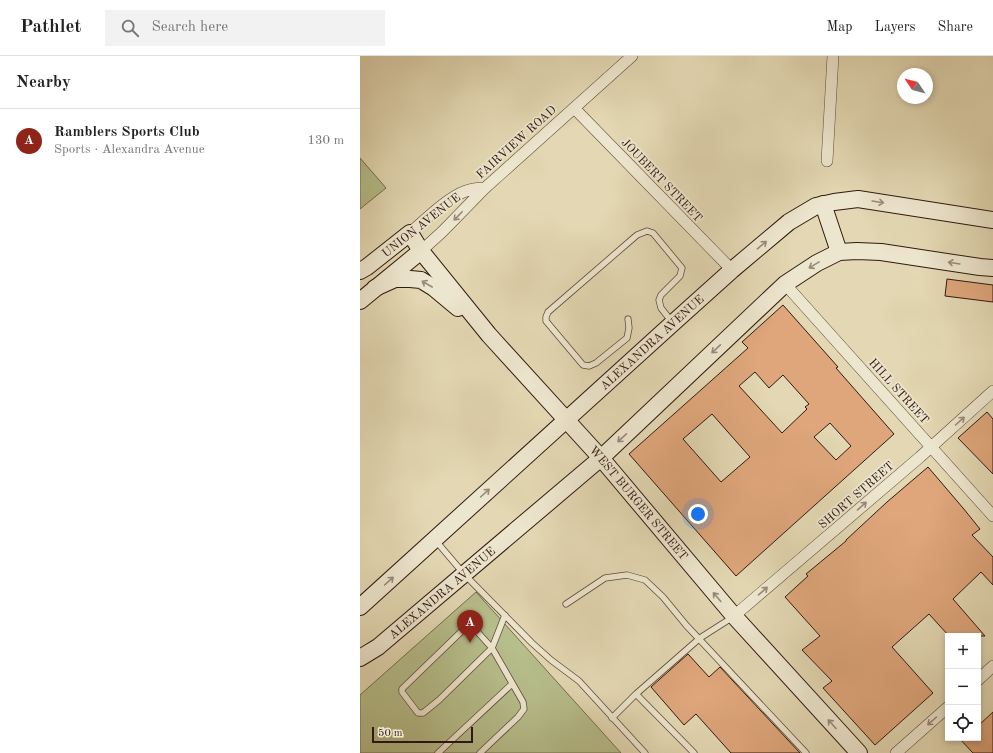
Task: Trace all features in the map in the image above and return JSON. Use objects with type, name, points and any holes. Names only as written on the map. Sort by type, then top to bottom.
[{"type":"main road","name":"ALEXANDRA AVENUE","points":[[360,607],[732,270],[789,222],[816,206],[858,199],[993,220]]},
{"type":"main road","points":[[823,204],[840,252]]},
{"type":"main road","name":"WEST BURGER STREET","points":[[410,233],[421,251],[490,335],[601,458],[734,616],[859,753]]},
{"type":"main road","name":"UNION AVENUE","points":[[360,271],[410,233]]},
{"type":"main road","name":"UNION AVENUE","points":[[360,301],[421,251]]},
{"type":"main road","name":"ALEXANDRA AVENUE","points":[[360,658],[378,647],[601,458],[785,284],[817,262],[840,252],[857,251],[881,252],[993,268]]},
{"type":"main road","points":[[375,288],[395,279],[421,280],[434,288],[490,335]]},
{"type":"main road","points":[[360,662],[378,647]]},
{"type":"street","name":"FAIRVIEW ROAD","points":[[421,251],[485,188],[632,56]]},
{"type":"street","points":[[827,161],[833,56]]},
{"type":"street","name":"JOUBERT STREET","points":[[574,108],[732,270]]},
{"type":"street","name":"UNION AVENUE","points":[[410,233],[454,197],[465,191],[485,188]]},
{"type":"street","name":"HILL STREET","points":[[785,284],[993,516]]},
{"type":"street","name":"SHORT STREET","points":[[734,616],[993,392]]},
{"type":"street","points":[[981,677],[993,666]]},
{"type":"street","points":[[896,753],[945,710]]},
{"type":"lane","points":[[628,319],[629,328],[627,338],[596,363],[589,366],[582,365],[546,321],[546,317],[548,312],[637,235],[647,231],[653,232],[682,268],[680,276],[658,300],[661,308],[673,323]]},
{"type":"lane","points":[[434,539],[464,574],[505,615],[542,651],[579,681],[645,753]]},
{"type":"lane","points":[[566,604],[605,578],[627,575],[644,580],[663,597],[686,625],[700,638],[806,753]]},
{"type":"lane","points":[[480,753],[518,717],[524,709],[523,702],[492,648],[474,627],[470,625],[467,626],[402,689],[402,692],[418,713],[423,713],[439,700],[492,648],[505,615]]},
{"type":"lane","points":[[612,718],[636,694],[700,638],[734,616]]},
{"type":"lane","points":[[438,753],[512,684]]},
{"type":"lane","points":[[636,694],[694,753]]},
{"type":"green space","points":[[360,158],[386,188],[360,209]]},
{"type":"green space","points":[[476,592],[621,753],[360,753],[360,695]]},
{"type":"building","points":[[947,279],[993,285],[993,302],[945,296]]},
{"type":"building","points":[[783,305],[838,367],[836,368],[894,434],[736,576],[629,454],[748,348],[742,342]],"holes":[[[755,372],[769,388],[783,375],[809,404],[805,407],[807,409],[782,433],[739,386]],[[712,414],[750,457],[721,482],[683,439]],[[830,423],[851,446],[836,460],[814,437]]]},
{"type":"building","points":[[987,412],[993,419],[993,474],[958,438]]},
{"type":"building","points":[[928,467],[980,529],[972,535],[993,557],[993,585],[981,572],[953,599],[985,636],[981,636],[981,633],[946,633],[929,614],[892,647],[933,693],[875,745],[823,688],[832,681],[802,650],[820,636],[785,597],[808,576],[806,574],[846,541],[887,502]]},
{"type":"building","points":[[688,654],[709,677],[720,667],[800,753],[731,753],[696,714],[684,725],[651,687]]},
{"type":"building","points":[[993,712],[993,753],[973,753],[962,741],[981,741],[981,723]]},
{"type":"place","name":"Ramblers Sports Club","points":[[470,643]]}]
